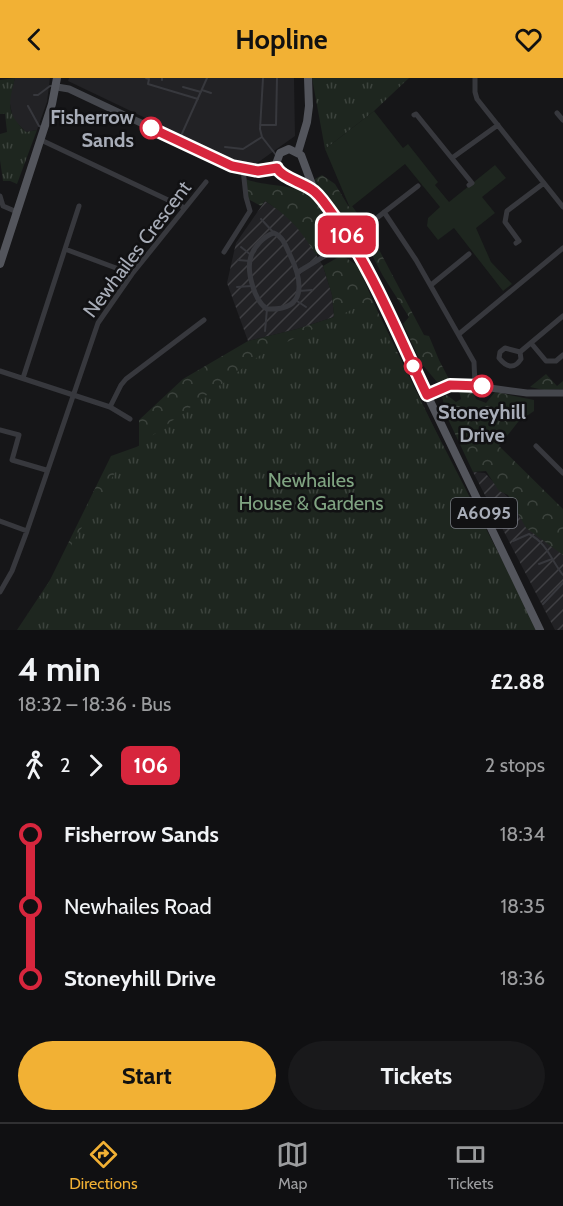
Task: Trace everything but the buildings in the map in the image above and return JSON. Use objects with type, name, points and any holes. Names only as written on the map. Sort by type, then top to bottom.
[{"type":"main road","points":[[0,264],[41,140],[57,82],[220,161],[243,169],[258,171],[277,168],[278,157],[284,150],[298,152],[307,122],[308,78]]},
{"type":"main road","name":"A6095","points":[[298,152],[303,158],[314,190],[351,240],[371,278],[540,630]]},
{"type":"main road","points":[[292,178],[300,174],[304,166]]},
{"type":"main road","name":"A6095","points":[[277,168],[283,176],[292,178],[314,190]]},
{"type":"main road","points":[[427,395],[450,385],[475,385],[527,393],[563,393]]},
{"type":"street","points":[[475,78],[477,99],[563,207]]},
{"type":"street","points":[[557,113],[563,120]]},
{"type":"street","points":[[414,115],[416,114],[472,183],[469,185]]},
{"type":"street","points":[[452,158],[498,125]]},
{"type":"street","points":[[41,140],[185,208]]},
{"type":"street","points":[[224,252],[250,211],[243,169]]},
{"type":"street","name":"Newhailes Crescent","points":[[0,592],[27,531],[46,470],[98,324],[132,274],[206,182]]},
{"type":"street","points":[[516,243],[519,241],[505,222],[507,212],[544,183]]},
{"type":"street","points":[[418,186],[381,214],[416,260],[459,334],[474,362],[475,385]]},
{"type":"street","points":[[0,196],[3,206],[17,212]]},
{"type":"street","points":[[23,378],[79,206]]},
{"type":"street","points":[[274,233],[281,236],[298,272],[299,291],[288,306],[280,309],[267,309],[258,301],[250,258],[267,235],[274,233]]},
{"type":"street","points":[[298,272],[351,240]]},
{"type":"street","points":[[459,334],[563,248]]},
{"type":"street","points":[[65,249],[132,274]]},
{"type":"street","points":[[430,285],[469,254]]},
{"type":"street","points":[[520,352],[563,316]]},
{"type":"street","points":[[110,407],[126,379],[204,320]]},
{"type":"street","points":[[531,343],[546,361],[556,361],[563,354]]},
{"type":"street","points":[[0,371],[110,407],[130,419]]},
{"type":"street","points":[[0,430],[19,435],[12,460],[46,470]]},
{"type":"street","points":[[536,446],[563,473]]},
{"type":"street","points":[[0,521],[27,531]]},
{"type":"lane","points":[[146,78],[149,79],[148,84],[198,99]]},
{"type":"lane","points":[[179,141],[207,78]]},
{"type":"lane","points":[[263,78],[260,125],[262,137],[278,157]]},
{"type":"lane","points":[[260,125],[276,125],[277,78]]},
{"type":"lane","points":[[34,95],[38,95],[57,82]]},
{"type":"lane","points":[[183,87],[211,93]]},
{"type":"lane","points":[[28,106],[39,126],[44,128]]},
{"type":"lane","points":[[225,147],[243,149],[262,137]]},
{"type":"lane","points":[[261,219],[274,233]]},
{"type":"lane","points":[[241,248],[250,258]]},
{"type":"lane","points":[[238,260],[250,258]]},
{"type":"lane","points":[[237,287],[254,286]]},
{"type":"lane","points":[[299,291],[312,290]]},
{"type":"lane","points":[[295,299],[306,308]]},
{"type":"lane","points":[[265,331],[267,309]]},
{"type":"lane","points":[[513,541],[529,534],[545,545],[563,575]]},
{"type":"lane","points":[[539,564],[552,559]]},
{"type":"lane","points":[[543,604],[562,584]]},
{"type":"shaded area","points":[[15,78],[50,78],[47,102],[37,130],[26,132],[13,119],[9,99]]},
{"type":"shaded area","points":[[69,78],[294,78],[295,136],[250,168],[68,81]]},
{"type":"shaded area","points":[[265,201],[286,215],[304,235],[323,266],[332,295],[334,317],[248,341],[227,283],[236,243]]},
{"type":"shaded area","points":[[473,472],[485,473],[539,530],[563,545],[563,630],[555,630]]},
{"type":"green space","points":[[15,78],[10,101],[12,113],[26,132],[37,130],[17,184],[3,181],[0,160],[0,134],[7,132],[5,114],[0,114],[0,80]]},
{"type":"green space","points":[[312,78],[409,78],[374,111],[325,149]]},
{"type":"green space","points":[[374,111],[403,148],[408,144],[438,182],[435,185],[449,202],[495,165],[506,178],[482,197],[495,213],[476,228],[491,262],[512,284],[503,291],[454,228],[438,240],[427,226],[428,218],[440,207],[405,164],[350,208],[325,149]]},
{"type":"green space","points":[[322,175],[335,184],[349,207],[352,206],[366,225],[424,335],[429,336],[450,381],[437,382],[421,363],[403,324],[409,317],[383,276],[354,221],[337,215],[318,190],[315,179]]},
{"type":"green space","points":[[245,179],[298,190],[313,198],[334,223],[334,243],[316,255],[300,231],[282,213],[265,201],[261,206],[248,199]]},
{"type":"green space","name":"Newhailes House & Gardens","points":[[342,255],[358,266],[376,308],[502,568],[52,630],[17,630],[50,580],[111,456],[139,446],[139,420],[183,379],[248,341],[334,317],[332,295],[323,266]]},
{"type":"green space","name":"Newhailes House & Gardens","points":[[369,301],[538,630],[20,630],[125,456],[259,356]]},
{"type":"green space","points":[[546,374],[557,386],[563,381],[563,389],[544,390],[530,387]]},
{"type":"green space","points":[[459,390],[472,390],[476,399],[486,403],[495,392],[534,400],[534,411],[518,422],[499,446],[563,509],[563,555],[526,528],[508,495],[499,491],[486,471],[473,472],[448,419],[442,397],[447,395],[456,402],[461,399]]},
{"type":"bus line","name":"106","points":[[151,128],[232,166],[258,171],[277,168],[283,176],[292,178],[314,190],[351,240],[427,395],[450,385],[482,386]]},
{"type":"place","name":"Fisherrow Sands","points":[[151,128]]},
{"type":"place","name":"Stoneyhill Drive","points":[[482,386]]}]
